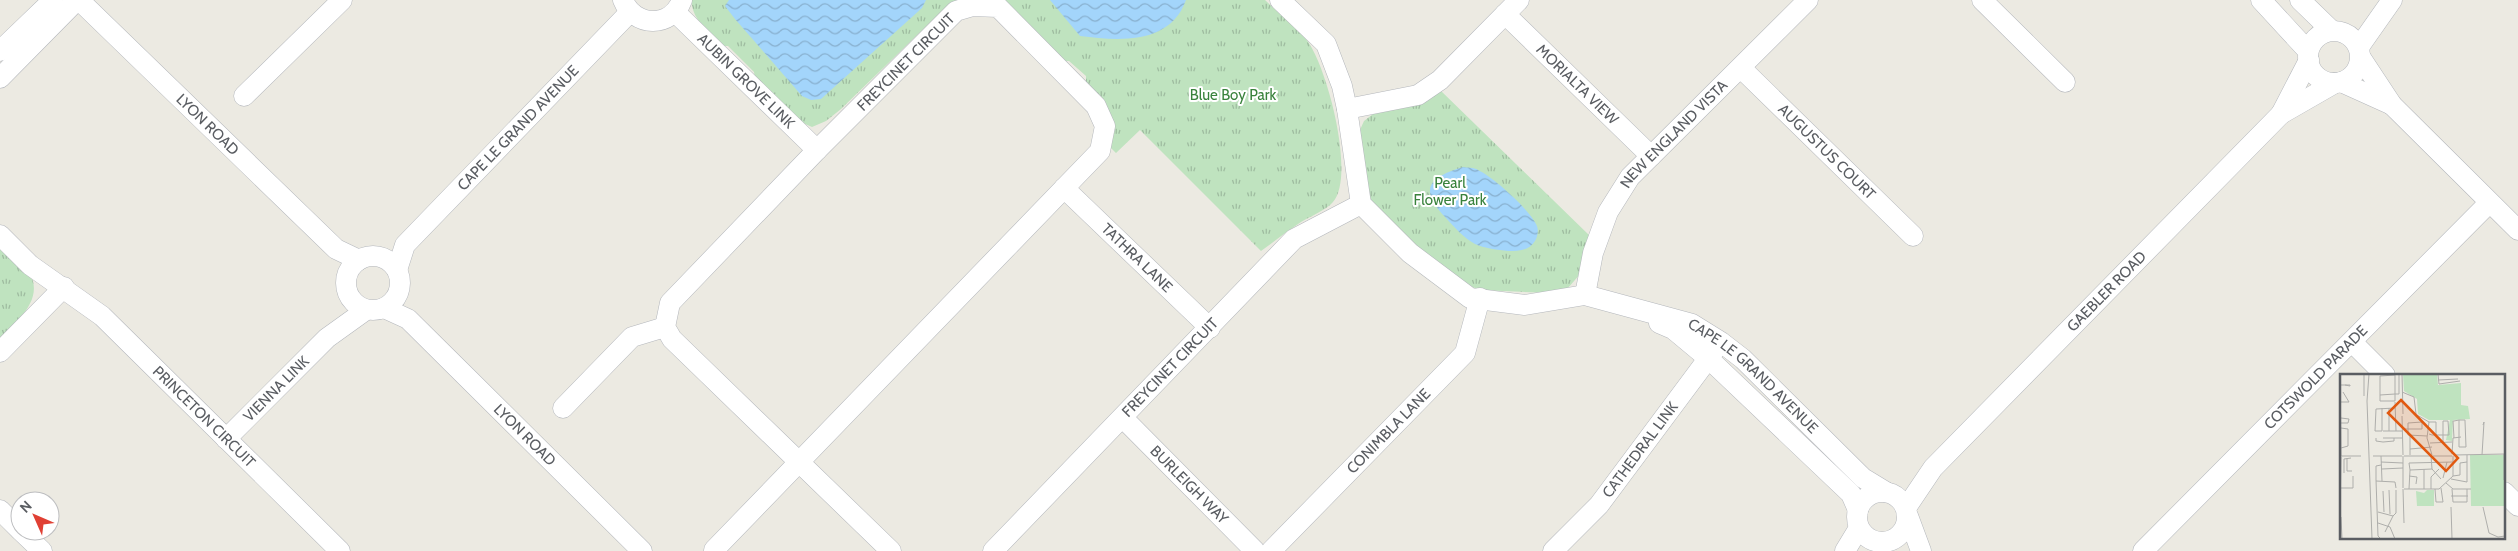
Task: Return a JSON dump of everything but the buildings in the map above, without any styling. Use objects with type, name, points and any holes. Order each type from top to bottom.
[{"type":"street","points":[[0,51],[53,0]]},
{"type":"street","points":[[0,78],[78,0]]},
{"type":"street","name":"LYON ROAD","points":[[78,0],[357,270]]},
{"type":"street","points":[[244,96],[342,0]]},
{"type":"street","points":[[1280,0],[1326,44],[1342,86],[1348,109],[1361,204]]},
{"type":"street","name":"NEW ENGLAND VISTA","points":[[1592,297],[1593,253],[1608,212],[1630,177],[1808,0]]},
{"type":"street","points":[[1982,0],[2065,82]]},
{"type":"street","points":[[2261,0],[2308,56],[2315,76],[2326,82],[2338,83],[2392,105]]},
{"type":"street","points":[[2300,0],[2349,42],[2392,105],[2518,230]]},
{"type":"street","points":[[2349,42],[2391,1]]},
{"type":"street","points":[[627,6],[641,20],[650,22],[668,18],[679,6]]},
{"type":"street","name":"CAPE LE GRAND AVENUE","points":[[357,270],[405,245],[627,6]]},
{"type":"street","name":"AUBIN GROVE LINK","points":[[679,6],[817,150]]},
{"type":"street","name":"FREYCINET CIRCUIT","points":[[666,327],[670,303],[817,150],[956,11],[974,6],[998,7],[1096,106],[1106,126],[1100,151],[801,463],[714,550]]},
{"type":"street","points":[[1348,109],[1418,95],[1440,80],[1512,7]]},
{"type":"street","name":"MORIALTA VIEW","points":[[1512,7],[1650,156]]},
{"type":"street","points":[[2308,56],[2318,36],[2349,42]]},
{"type":"street","points":[[2338,83],[2356,72],[2349,42]]},
{"type":"street","name":"GAEBLER ROAD","points":[[2281,114],[2308,56]]},
{"type":"street","name":"AUGUSTUS COURT","points":[[1741,68],[1913,236]]},
{"type":"street","name":"GAEBLER ROAD","points":[[1869,534],[1862,502],[1869,496],[1898,503],[2281,114],[2338,83]]},
{"type":"street","name":"TATHRA LANE","points":[[1064,188],[1210,328]]},
{"type":"street","name":"COTSWOLD PARADE","points":[[2143,551],[2489,203]]},
{"type":"street","name":"CAPE LE GRAND AVENUE","points":[[1361,204],[1410,253],[1470,298],[1525,305],[1592,297],[1692,324],[1721,342],[1743,360],[1863,478],[1898,503]]},
{"type":"street","name":"FREYCINET CIRCUIT","points":[[993,551],[1294,239],[1361,204]]},
{"type":"street","name":"PRINCETON CIRCUIT","points":[[0,235],[30,265],[64,287],[102,316],[340,551]]},
{"type":"street","name":"CAPE LE GRAND AVENUE","points":[[398,278],[405,245]]},
{"type":"street","points":[[398,278],[397,296],[375,309],[351,300],[357,270],[391,263],[398,278],[408,319]]},
{"type":"street","name":"VIENNA LINK","points":[[327,338],[357,270]]},
{"type":"street","points":[[0,352],[64,287]]},
{"type":"street","name":"CAPE LE GRAND AVENUE","points":[[1592,297],[1673,329],[1709,358],[1851,494],[1869,534]]},
{"type":"street","name":"CONIMBLA LANE","points":[[1270,551],[1466,353],[1480,298]]},
{"type":"street","name":"LYON ROAD","points":[[375,309],[408,319],[642,551]]},
{"type":"street","name":"VIENNA LINK","points":[[226,439],[327,338],[375,309]]},
{"type":"street","points":[[563,408],[632,337],[666,327],[672,339],[891,551]]},
{"type":"street","name":"CATHEDRAL LINK","points":[[1553,551],[1599,505],[1721,342]]},
{"type":"street","points":[[2352,342],[2384,374]]},
{"type":"street","name":"BURLEIGH WAY","points":[[1123,418],[1255,551]]},
{"type":"street","points":[[2506,494],[2518,506]]},
{"type":"street","points":[[1845,551],[1869,534],[1905,530],[1898,503]]},
{"type":"street","points":[[1898,503],[1921,551]]},
{"type":"street","points":[[0,510],[10,520]]},
{"type":"street","points":[[1869,534],[1910,551]]},
{"type":"street","points":[[32,541],[42,551]]},
{"type":"green space","points":[[692,0],[963,0],[949,4],[841,109],[826,121],[812,127],[796,120],[755,79],[754,72],[728,46],[722,46],[707,31],[694,13]]},
{"type":"green space","name":"Blue Boy Park","points":[[997,0],[1265,0],[1306,39],[1314,52],[1330,95],[1340,146],[1341,169],[1339,189],[1333,202],[1296,225],[1261,251],[1140,130],[1116,153],[1110,147],[1086,87],[1086,76],[1069,61],[1060,61]]},
{"type":"green space","name":"Pearl Flower Park","points":[[1439,89],[1590,236],[1581,273],[1568,288],[1550,293],[1480,290],[1455,280],[1377,212],[1370,198],[1359,132],[1364,121],[1373,114]]},
{"type":"green space","points":[[0,245],[25,268],[31,276],[34,285],[33,294],[26,311],[0,338]]},
{"type":"water","points":[[729,0],[926,0],[922,8],[821,99],[811,100],[802,96],[735,19],[725,6]]},
{"type":"water","points":[[1050,0],[1186,0],[1178,15],[1168,25],[1156,32],[1142,37],[1111,39],[1080,36]]},
{"type":"water","points":[[1463,167],[1475,168],[1492,179],[1510,194],[1532,217],[1538,232],[1535,241],[1530,247],[1523,250],[1508,251],[1475,244],[1459,232],[1438,208],[1432,200],[1431,186],[1441,176]]}]
